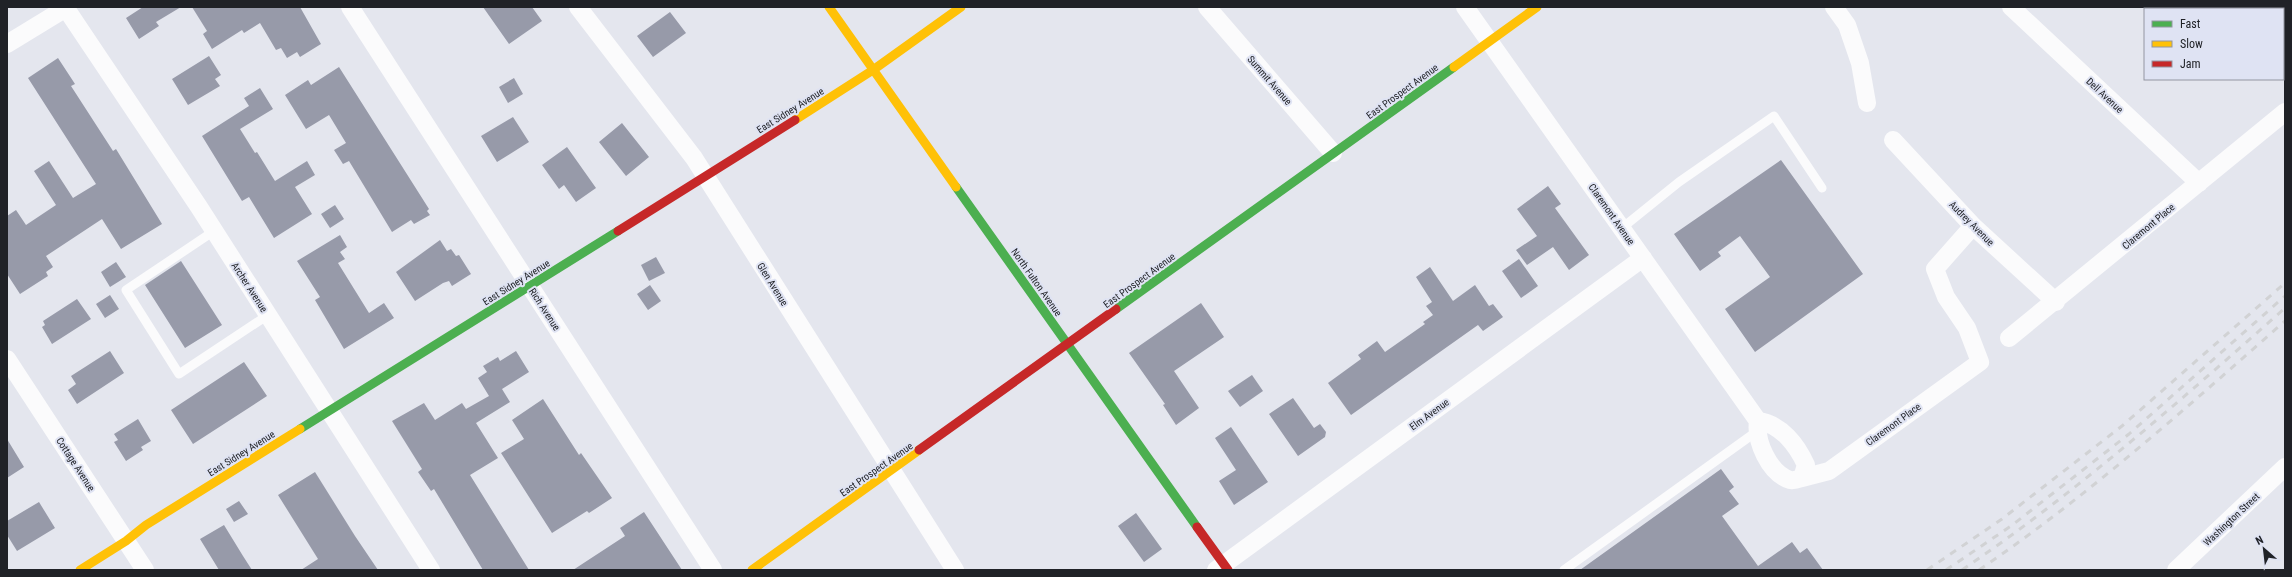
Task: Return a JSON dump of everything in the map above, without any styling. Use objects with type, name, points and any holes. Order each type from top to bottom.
[{"type":"street","name":"Rich Avenue","points":[[350,7],[713,570]]},
{"type":"street","name":"Glen Avenue","points":[[578,7],[694,158],[955,570]]},
{"type":"street","name":"North Fulton Avenue","points":[[829,7],[1068,345],[1222,568]]},
{"type":"street","name":"East Sidney Avenue","points":[[80,570],[126,541],[146,525],[530,287],[873,70],[961,7]]},
{"type":"street","name":"Summit Avenue","points":[[1207,7],[1333,153]]},
{"type":"street","name":"Claremont Avenue","points":[[1465,7],[1643,258],[1757,426],[1772,466],[1779,474],[1791,480],[1802,478]]},
{"type":"street","name":"East Prospect Avenue","points":[[752,570],[892,472],[1537,7]]},
{"type":"street","points":[[1834,7],[1847,25],[1860,63],[1867,103]]},
{"type":"street","name":"Dell Avenue","points":[[2011,7],[2199,183]]},
{"type":"street","points":[[7,44],[66,8]]},
{"type":"street","name":"Archer Avenue","points":[[66,8],[214,231],[431,570]]},
{"type":"street","name":"Claremont Place","points":[[2009,338],[2056,302],[2285,112]]},
{"type":"street","name":"Audrey Avenue","points":[[1893,140],[1973,226],[2056,302]]},
{"type":"street","name":"Claremont Place","points":[[1802,478],[1829,471],[1980,362],[1967,328],[1946,296],[1935,269],[1973,226]]},
{"type":"street","name":"Elm Avenue","points":[[1222,568],[1643,258]]},
{"type":"street","name":"Cottage Avenue","points":[[7,359],[145,570]]},
{"type":"street","points":[[1757,426],[1770,422],[1794,444],[1806,465],[1802,478]]},
{"type":"street","name":"Washington Street","points":[[2176,570],[2285,467]]},
{"type":"lane","points":[[1622,228],[1679,182],[1774,116],[1822,188]]},
{"type":"lane","points":[[214,231],[126,290],[179,374],[268,315]]},
{"type":"lane","points":[[1564,570],[1757,426]]},
{"type":"building","points":[[143,7],[181,7],[156,22],[159,26],[139,39],[126,18]]},
{"type":"building","points":[[192,7],[300,7],[321,44],[300,57],[297,52],[287,58],[281,48],[276,50],[260,23],[244,33],[242,30],[212,49],[203,34],[207,31]]},
{"type":"building","points":[[483,7],[532,7],[542,21],[509,44]]},
{"type":"building","points":[[670,12],[686,33],[653,57],[637,36]]},
{"type":"building","points":[[209,56],[221,75],[215,79],[220,86],[188,105],[172,79]]},
{"type":"building","points":[[58,58],[75,84],[71,86],[113,151],[116,149],[162,224],[121,249],[102,219],[46,256],[53,267],[46,272],[48,276],[20,294],[7,274],[7,216],[16,210],[26,225],[56,205],[34,171],[49,161],[73,198],[96,184],[28,78]]},
{"type":"building","points":[[339,67],[429,209],[427,211],[430,215],[414,224],[411,220],[392,232],[349,161],[343,164],[334,150],[346,143],[329,115],[306,129],[285,95],[308,80],[311,85]]},
{"type":"building","points":[[514,78],[523,94],[508,103],[499,87]]},
{"type":"building","points":[[260,88],[273,109],[240,129],[255,153],[257,152],[275,181],[307,161],[315,175],[295,187],[312,214],[274,238],[249,197],[242,201],[202,136],[249,106],[244,98]]},
{"type":"building","points":[[513,117],[529,142],[497,162],[481,136]]},
{"type":"building","points":[[622,123],[649,157],[626,176],[599,142]]},
{"type":"building","points":[[567,147],[596,188],[576,202],[564,185],[559,189],[542,165]]},
{"type":"building","points":[[1781,160],[1863,274],[1755,352],[1725,309],[1770,277],[1740,236],[1718,252],[1721,256],[1700,271],[1674,234]]},
{"type":"building","points":[[1548,186],[1561,204],[1555,208],[1589,255],[1569,270],[1553,247],[1527,265],[1516,250],[1537,236],[1517,209]]},
{"type":"building","points":[[335,205],[344,219],[330,228],[321,214]]},
{"type":"building","points":[[340,235],[347,247],[340,252],[345,259],[338,263],[369,313],[384,303],[394,318],[344,349],[315,300],[320,297],[297,261]]},
{"type":"building","points":[[440,240],[447,251],[451,249],[456,256],[459,255],[471,274],[452,286],[449,281],[443,283],[415,301],[396,272]]},
{"type":"building","points":[[656,257],[665,273],[649,281],[641,265]]},
{"type":"building","points":[[1519,259],[1538,286],[1521,298],[1502,271]]},
{"type":"building","points":[[181,261],[222,325],[185,348],[145,285]]},
{"type":"building","points":[[116,262],[126,277],[110,287],[101,272]]},
{"type":"building","points":[[1430,267],[1453,301],[1475,285],[1489,306],[1493,304],[1503,317],[1483,331],[1478,325],[1351,415],[1328,383],[1361,359],[1358,355],[1377,341],[1385,352],[1425,324],[1423,322],[1433,315],[1426,306],[1432,302],[1416,277]]},
{"type":"building","points":[[650,285],[661,301],[648,310],[637,294]]},
{"type":"building","points":[[110,295],[119,309],[105,318],[96,304]]},
{"type":"building","points":[[77,299],[91,319],[52,344],[42,327],[45,325],[43,321]]},
{"type":"building","points":[[1201,303],[1224,337],[1174,371],[1199,408],[1176,425],[1163,405],[1165,404],[1129,353]]},
{"type":"building","points":[[110,351],[124,373],[77,404],[68,390],[76,384],[71,376]]},
{"type":"building","points":[[516,351],[529,372],[502,389],[510,402],[476,423],[498,458],[470,475],[529,570],[483,570],[434,489],[431,491],[418,472],[422,469],[392,421],[424,403],[435,420],[462,403],[466,409],[489,396],[478,378],[487,372],[483,366],[498,357],[500,361]]},
{"type":"building","points":[[244,362],[267,396],[193,444],[171,410]]},
{"type":"building","points":[[1252,375],[1263,391],[1240,407],[1228,391]]},
{"type":"building","points":[[1293,398],[1314,428],[1320,424],[1326,432],[1325,437],[1298,456],[1269,414]]},
{"type":"building","points":[[543,399],[579,455],[581,453],[612,498],[589,513],[587,511],[552,533],[501,453],[524,439],[512,420]]},
{"type":"building","points":[[138,419],[151,441],[141,447],[143,450],[126,461],[114,442],[118,440],[114,434]]},
{"type":"building","points":[[1231,427],[1268,482],[1234,505],[1219,481],[1236,470],[1215,438]]},
{"type":"building","points":[[7,439],[24,467],[7,478]]},
{"type":"building","points":[[1721,469],[1734,487],[1729,491],[1739,504],[1722,516],[1758,566],[1792,542],[1800,553],[1807,548],[1823,570],[1580,570]]},
{"type":"building","points":[[315,472],[378,570],[301,570],[318,559],[278,495]]},
{"type":"building","points":[[239,501],[248,514],[234,522],[226,509]]},
{"type":"building","points":[[39,502],[55,528],[17,551],[7,535],[7,521]]},
{"type":"building","points":[[644,512],[682,570],[573,570],[625,536],[620,528]]},
{"type":"building","points":[[1136,513],[1162,549],[1144,562],[1118,526]]},
{"type":"building","points":[[224,525],[252,570],[219,570],[200,539]]},
{"type":"railway","points":[[1927,570],[2002,519],[2122,426],[2285,283]]},
{"type":"railway","points":[[1946,570],[2011,526],[2129,434],[2285,296]]},
{"type":"railway","points":[[1962,570],[2046,509],[2128,444],[2285,308]]},
{"type":"railway","points":[[1979,570],[2019,542],[2098,482],[2285,321]]},
{"type":"traffic: fast","points":[[1116,309],[1454,67]]},
{"type":"traffic: fast","points":[[956,187],[1197,527]]},
{"type":"traffic: fast","points":[[300,429],[618,231]]},
{"type":"traffic: slow","points":[[829,7],[956,187]]},
{"type":"traffic: slow","points":[[795,120],[873,70],[961,7]]},
{"type":"traffic: slow","points":[[1454,67],[1537,7]]},
{"type":"traffic: slow","points":[[80,570],[126,541],[146,525],[300,429]]},
{"type":"traffic: slow","points":[[752,570],[919,450]]},
{"type":"traffic: jam","points":[[618,231],[795,120]]},
{"type":"traffic: jam","points":[[919,450],[1116,309]]},
{"type":"traffic: jam","points":[[1197,527],[1228,570]]}]
